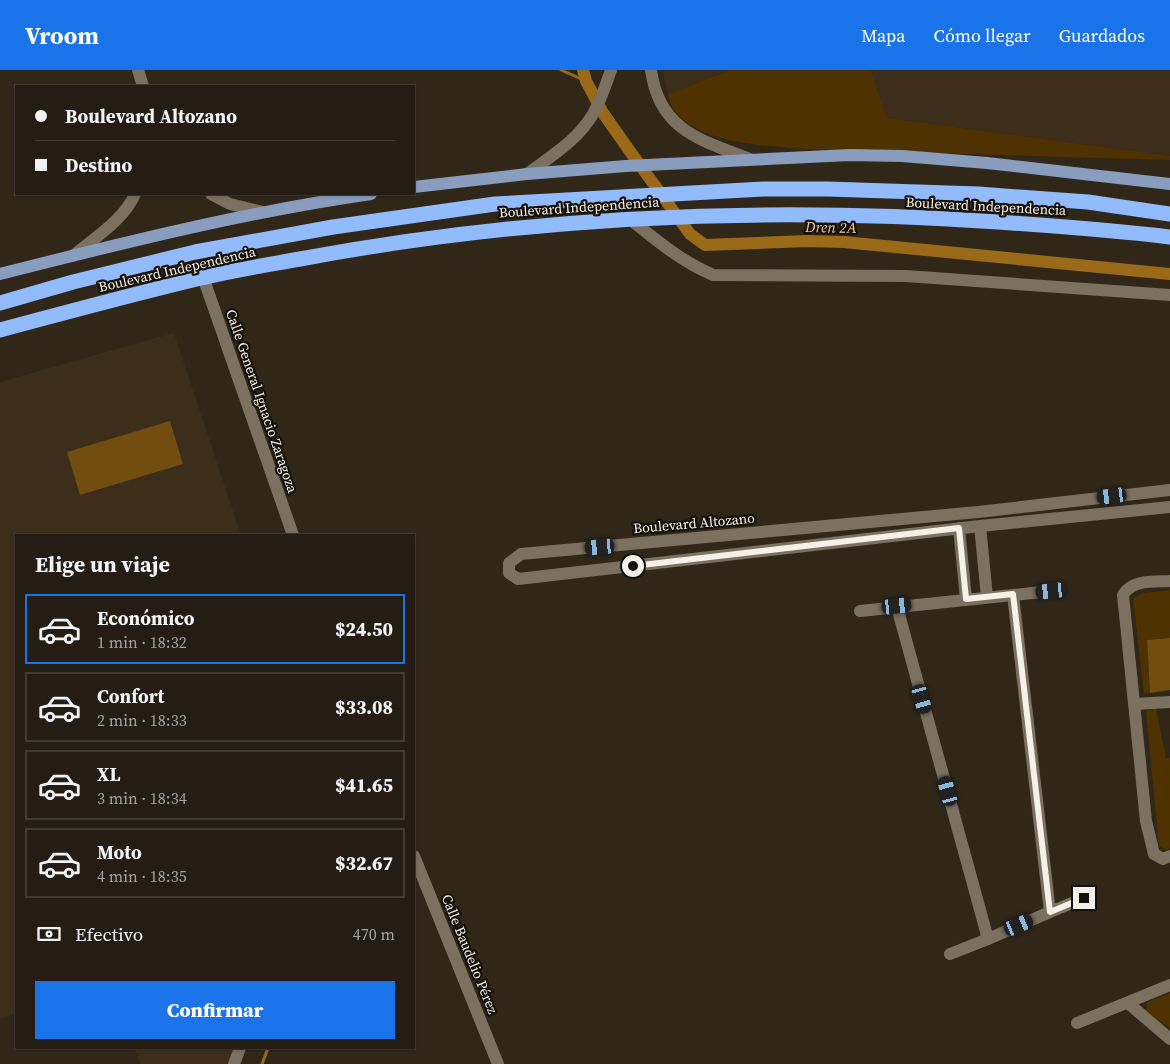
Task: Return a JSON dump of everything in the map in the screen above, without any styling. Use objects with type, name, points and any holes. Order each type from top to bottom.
[{"type":"highway","name":"Boulevard Independencia","points":[[0,303],[73,282],[195,252],[316,230],[496,204],[763,188],[978,194],[1088,202],[1170,214]]},
{"type":"highway","name":"Boulevard Independencia","points":[[0,330],[203,277],[348,250],[438,236],[564,223],[694,215],[836,215],[935,218],[1100,229],[1170,238]]},
{"type":"main road","points":[[415,187],[527,174],[626,166],[850,155],[902,156],[987,163],[1170,184]]},
{"type":"main road","points":[[0,274],[131,241],[334,199],[364,195]]},
{"type":"street","points":[[138,70],[143,85]]},
{"type":"street","points":[[527,174],[565,146],[584,127],[594,112],[611,70]]},
{"type":"street","points":[[651,70],[659,102],[678,127],[699,139],[750,159]]},
{"type":"street","points":[[73,256],[117,219],[134,195]]},
{"type":"street","points":[[213,195],[230,204],[265,213]]},
{"type":"street","points":[[630,219],[670,252],[713,275],[906,276],[1170,295]]},
{"type":"street","name":"Calle General Ignacio Zaragoza","points":[[203,277],[293,534]]},
{"type":"street","name":"Boulevard Altozano","points":[[1170,490],[978,512],[521,554],[509,562],[509,573],[518,579],[959,528],[1170,508]]},
{"type":"street","points":[[980,526],[988,597]]},
{"type":"street","points":[[959,528],[966,599]]},
{"type":"street","points":[[1170,580],[1135,584],[1126,589],[1123,595],[1146,821],[1154,854],[1163,859],[1170,856]]},
{"type":"street","points":[[860,611],[1051,591]]},
{"type":"street","points":[[1013,594],[1050,912]]},
{"type":"street","points":[[897,606],[988,939]]},
{"type":"street","points":[[1135,704],[1170,702]]},
{"type":"street","name":"Calle Baudelio Pérez","points":[[415,858],[498,1064]]},
{"type":"street","points":[[950,954],[1084,898]]},
{"type":"street","points":[[1078,1023],[1170,985]]},
{"type":"street","points":[[1128,1003],[1170,1039]]},
{"type":"street","points":[[234,1064],[240,1049]]},
{"type":"shaded area","points":[[662,70],[730,70],[668,94]]},
{"type":"shaded area","points":[[730,70],[871,70],[887,118],[1170,156],[1170,160],[802,149],[732,141],[698,129],[684,121],[673,109],[668,94]]},
{"type":"shaded area","points":[[871,70],[1170,70],[1170,156],[887,118]]},
{"type":"shaded area","points":[[174,333],[241,534],[15,534],[15,1014],[0,1019],[0,382]]},
{"type":"shaded area","points":[[1170,590],[1170,638],[1147,640],[1150,693],[1144,693],[1133,598],[1144,593]]},
{"type":"shaded area","points":[[1156,709],[1166,758],[1170,758],[1170,848],[1167,850],[1159,846],[1146,711]]},
{"type":"shaded area","points":[[1170,993],[1170,1028],[1146,1011],[1147,1002]]},
{"type":"shaded area","points":[[134,1049],[234,1049],[228,1064],[141,1064]]},
{"type":"building","points":[[170,421],[183,464],[80,495],[67,452]]},
{"type":"building","points":[[1170,638],[1170,690],[1150,693],[1147,640]]},
{"type":"waterway","points":[[561,70],[586,81]]},
{"type":"waterway","name":"Dren 2A","points":[[583,70],[586,81],[603,113],[690,234],[705,245],[807,241],[844,242],[1170,274]]},
{"type":"waterway","points":[[262,1064],[268,1049]]},
{"type":"route","points":[[633,566],[959,528],[966,599],[1013,594],[1050,912],[1084,898]]}]
